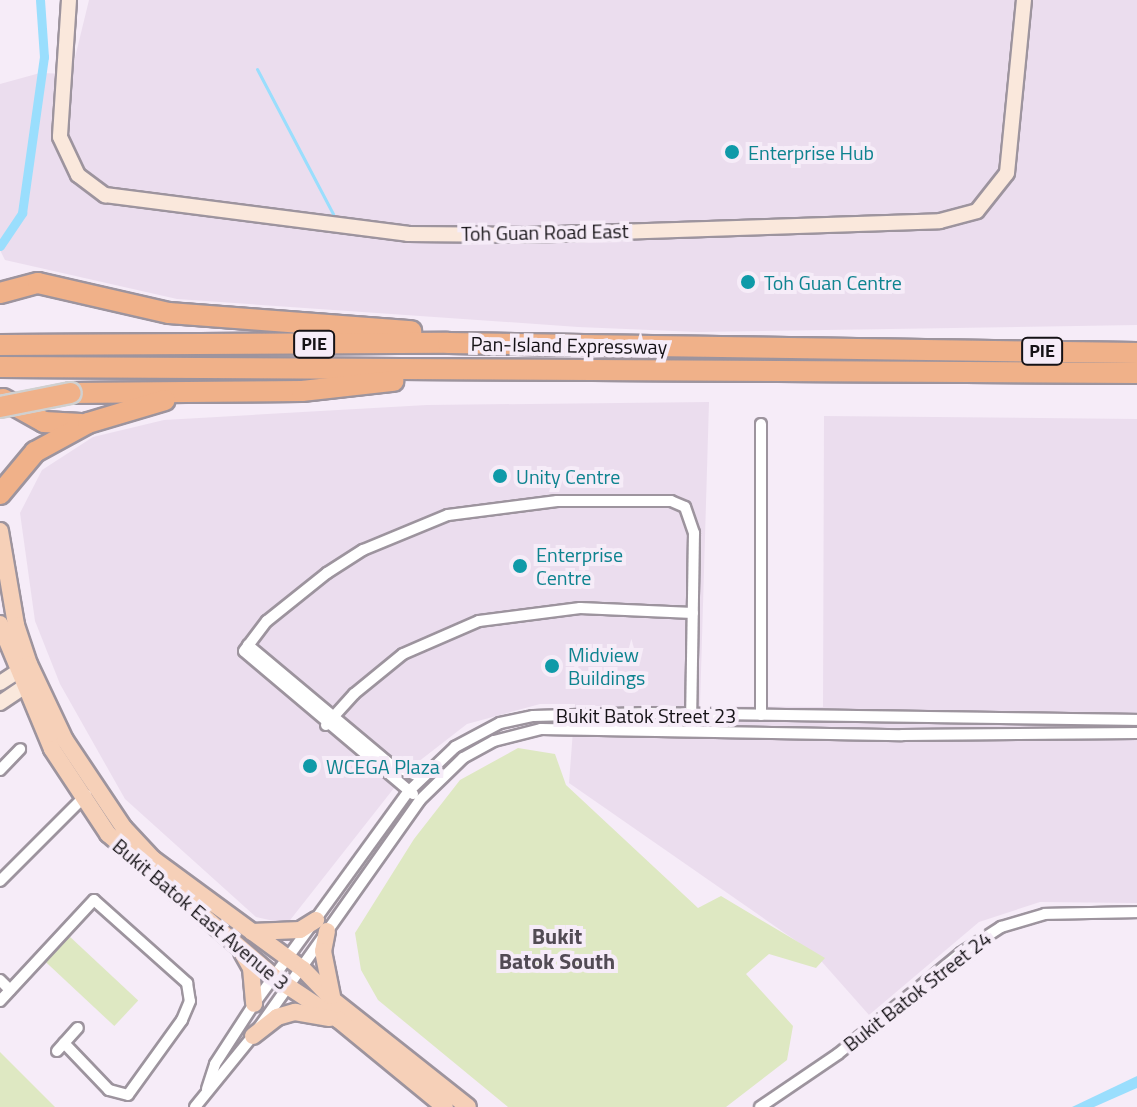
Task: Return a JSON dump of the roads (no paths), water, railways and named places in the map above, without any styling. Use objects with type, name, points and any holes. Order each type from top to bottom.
[{"type":"highway","points":[[0,270],[21,285]]},
{"type":"highway","points":[[0,293],[21,285],[53,285],[147,309],[223,320],[562,344]]},
{"type":"highway","name":"Pan-Island Expressway","points":[[0,345],[562,344],[1137,353]]},
{"type":"highway","name":"Pan-Island Expressway","points":[[0,367],[453,372],[1137,373]]},
{"type":"highway","points":[[0,407],[71,393],[302,391],[453,372]]},
{"type":"highway","points":[[0,494],[35,452],[88,423],[194,393]]},
{"type":"highway","points":[[0,398],[44,422],[88,423]]},
{"type":"main road","name":"Bukit Batok East Avenue 3","points":[[0,531],[26,675],[91,781],[145,852],[303,969],[333,1000],[468,1107]]},
{"type":"main road","name":"Bukit Batok East Avenue 3","points":[[0,624],[83,800],[133,859],[280,982],[339,1020],[445,1107]]},
{"type":"main road","points":[[250,932],[292,932],[321,926],[333,1000]]},
{"type":"main road","points":[[239,946],[251,968],[254,1004]]},
{"type":"main road","points":[[253,1036],[277,1017],[298,1012],[339,1020]]},
{"type":"street","name":"Toh Guan Road East","points":[[69,0],[60,137],[78,175],[105,195],[408,234],[527,235],[940,221],[977,211],[1007,173],[1024,0]]},
{"type":"street","points":[[761,424],[761,715]]},
{"type":"street","points":[[420,800],[329,722],[248,645],[302,591],[363,550],[448,515],[521,503],[683,505],[694,528],[691,731]]},
{"type":"street","points":[[329,722],[403,654],[488,618],[580,608],[693,613]]},
{"type":"street","points":[[0,683],[26,675]]},
{"type":"street","points":[[0,703],[26,675]]},
{"type":"street","name":"Bukit Batok Street 23","points":[[280,982],[303,969],[321,926],[421,777],[474,734],[512,720],[692,714],[1137,720]]},
{"type":"street","points":[[329,722],[391,765],[421,777]]},
{"type":"street","name":"Bukit Batok Street 23","points":[[280,982],[289,958],[321,926],[420,800],[463,758],[522,732],[1137,733]]},
{"type":"street","points":[[0,770],[20,749]]},
{"type":"street","points":[[0,881],[83,800],[91,781]]},
{"type":"street","points":[[0,1001],[94,900],[187,983],[190,1001],[182,1020],[128,1095],[109,1090],[61,1047],[78,1028]]},
{"type":"street","name":"Bukit Batok Street 24","points":[[760,1107],[838,1054],[961,953],[1001,927],[1045,914],[1137,912]]},
{"type":"street","points":[[0,980],[10,990]]},
{"type":"street","points":[[206,1091],[215,1064],[254,1004],[280,982]]},
{"type":"street","points":[[195,1107],[253,1036],[280,982]]},
{"type":"water","points":[[1137,1076],[1137,1088],[1094,1107],[1072,1107]]},
{"type":"waterway","points":[[0,246],[22,213],[44,57],[40,0]]},
{"type":"waterway","points":[[257,69],[333,214]]},
{"type":"place","name":"Enterprise Hub","points":[[732,152]]},
{"type":"place","name":"Toh Guan Centre","points":[[748,282]]},
{"type":"place","name":"Unity Centre","points":[[500,476]]},
{"type":"place","name":"Enterprise Centre","points":[[520,566]]},
{"type":"place","name":"Midview Buildings","points":[[552,666]]},
{"type":"place","name":"WCEGA Plaza","points":[[310,766]]},
{"type":"district","name":"Bukit Batok South","points":[[557,948]]}]
